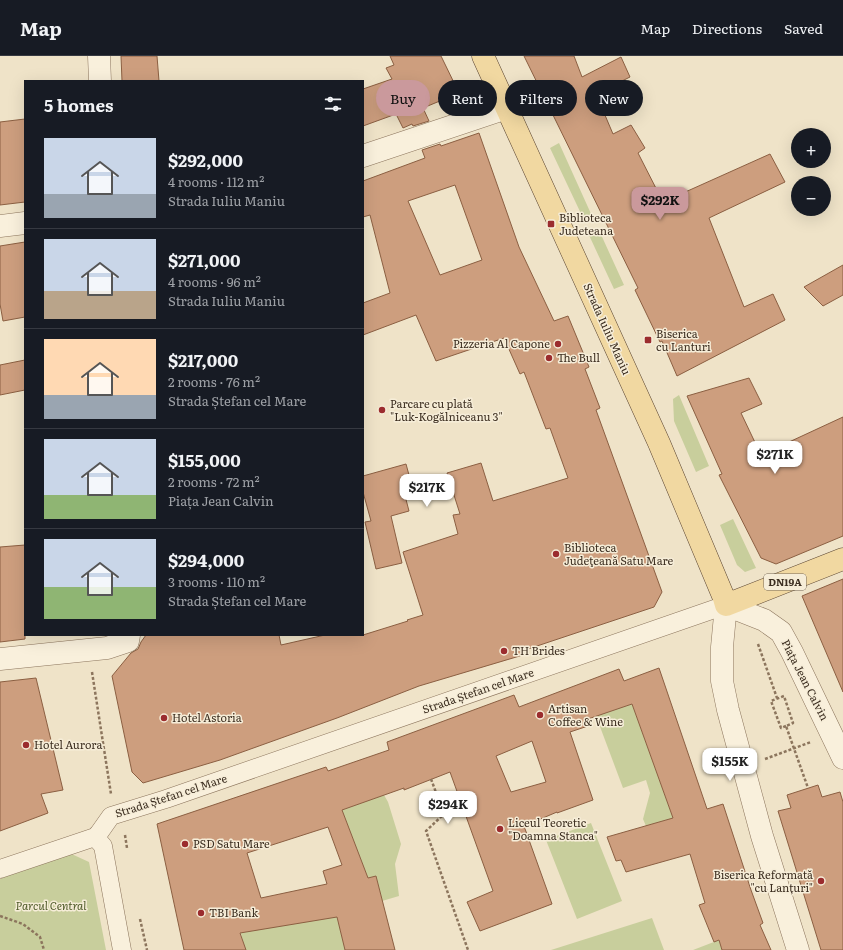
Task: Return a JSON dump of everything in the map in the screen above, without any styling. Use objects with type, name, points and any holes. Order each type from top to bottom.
[{"type":"main road","name":"Strada Iuliu Maniu","points":[[483,56],[505,104]]},
{"type":"main road","name":"Strada Iuliu Maniu","points":[[511,116],[659,443],[726,605]]},
{"type":"main road","name":"Strada Ștefan cel Mare","points":[[726,605],[843,559]]},
{"type":"street","points":[[99,56],[100,80]]},
{"type":"street","points":[[364,156],[505,109]]},
{"type":"street","points":[[0,226],[24,222]]},
{"type":"street","points":[[726,605],[722,647],[722,681],[726,703],[762,836],[798,950]]},
{"type":"street","name":"Piața Jean Calvin","points":[[726,605],[764,620],[780,632],[792,652],[843,758]]},
{"type":"street","name":"Strada Ștefan cel Mare","points":[[95,837],[111,816],[166,799],[726,605]]},
{"type":"street","points":[[0,659],[107,648],[128,638]]},
{"type":"street","points":[[0,869],[95,837],[103,846],[122,950]]},
{"type":"path","points":[[757,641],[777,698]]},
{"type":"path","points":[[91,668],[112,798]]},
{"type":"path","points":[[784,696],[793,723],[786,726],[781,728],[771,701],[784,696]]},
{"type":"path","points":[[786,726],[808,788]]},
{"type":"path","points":[[764,759],[813,741]]},
{"type":"path","points":[[431,779],[444,814],[426,831],[468,950]]},
{"type":"path","points":[[139,915],[147,950]]},
{"type":"path","points":[[0,916],[23,924],[40,937],[44,950]]},
{"type":"green space","points":[[559,143],[592,216],[584,220],[550,148]]},
{"type":"green space","points":[[598,228],[624,285],[614,289],[588,233]]},
{"type":"green space","points":[[679,395],[709,466],[696,472],[674,421],[673,399]]},
{"type":"green space","points":[[733,519],[756,568],[745,572],[737,565],[720,525]]},
{"type":"green space","points":[[632,704],[673,818],[646,826],[643,819],[650,793],[646,780],[623,788],[596,716]]},
{"type":"green space","points":[[384,795],[388,802],[401,844],[395,864],[399,896],[382,901],[376,876],[368,878],[342,810]]},
{"type":"green space","points":[[591,823],[622,901],[577,919],[546,840]]},
{"type":"green space","name":"Parcul Central","points":[[65,851],[89,862],[106,950],[0,950],[0,879]]},
{"type":"green space","points":[[335,889],[345,950],[244,950],[240,930]]},
{"type":"green space","points":[[652,918],[664,950],[551,950]]},
{"type":"green space","points":[[719,940],[722,950],[693,950]]},
{"type":"building","points":[[121,56],[157,56],[159,80],[122,80]]},
{"type":"building","points":[[390,56],[441,56],[453,80],[438,80],[438,102],[430,105],[430,80],[389,80],[392,79],[386,68],[394,65]]},
{"type":"building","points":[[524,56],[574,56],[582,77],[621,57],[630,77],[624,80],[585,80],[585,116],[605,116],[613,134],[631,125],[645,148],[638,153],[663,202],[770,154],[785,182],[709,218],[744,307],[773,294],[785,320],[677,376],[662,341],[660,342],[635,290],[638,288],[553,116],[577,116],[577,80],[536,80]]},
{"type":"building","points":[[376,85],[376,116],[390,116],[364,126],[364,89]]},
{"type":"building","points":[[397,116],[427,116],[429,121],[413,126],[412,124],[403,128]]},
{"type":"building","points":[[24,119],[24,202],[0,205],[0,122]]},
{"type":"building","points":[[479,133],[519,247],[554,321],[568,316],[589,367],[585,369],[600,408],[596,410],[662,592],[654,607],[522,651],[523,655],[419,686],[337,718],[220,760],[143,783],[132,772],[112,676],[131,653],[138,649],[145,636],[279,636],[281,645],[321,636],[364,636],[364,635],[408,621],[407,620],[423,615],[403,552],[458,534],[453,515],[460,514],[447,473],[481,463],[493,501],[568,478],[550,428],[546,429],[524,372],[520,374],[504,338],[436,361],[416,315],[364,335],[364,303],[390,293],[370,215],[364,217],[364,181],[425,158],[422,150],[440,144],[441,146]],"holes":[[[455,185],[482,260],[440,275],[408,201]]]},
{"type":"building","points":[[24,242],[24,317],[3,321],[0,304],[0,246]]},
{"type":"building","points":[[843,265],[843,295],[823,306],[804,287]]},
{"type":"building","points":[[24,360],[24,390],[0,395],[0,365]]},
{"type":"building","points":[[749,378],[762,404],[741,413],[761,455],[843,417],[843,536],[776,564],[761,558],[719,475],[722,474],[687,396]]},
{"type":"building","points":[[406,464],[412,486],[403,488],[409,511],[391,516],[402,563],[376,569],[365,522],[371,521],[364,496],[364,476]]},
{"type":"building","points":[[24,545],[25,639],[0,642],[0,547]]},
{"type":"building","points":[[843,579],[843,692],[802,596]]},
{"type":"building","points":[[659,668],[707,809],[723,804],[763,923],[760,925],[771,950],[722,950],[719,940],[714,942],[699,905],[705,903],[690,854],[626,872],[621,860],[616,861],[607,837],[673,818],[632,704],[588,719],[591,725],[570,732],[593,800],[557,812],[524,826],[552,904],[480,931],[467,902],[493,891],[450,772],[404,790],[404,788],[342,810],[368,878],[376,876],[395,950],[345,950],[337,917],[240,933],[246,950],[184,950],[157,824],[326,767],[328,771],[389,750],[387,742],[514,695],[519,707],[619,669],[624,681]],"holes":[[[532,741],[546,782],[511,792],[496,756]],[[328,827],[342,865],[323,871],[327,884],[261,898],[247,853]]]},
{"type":"building","name":"Hotel Aurora","points":[[36,678],[63,790],[41,794],[48,813],[0,831],[0,682]]},
{"type":"building","name":"Biserica Reformată \"cu Lanțuri\"","points":[[818,785],[822,797],[840,792],[843,802],[843,950],[821,950],[778,811],[791,808],[787,795]]},
{"type":"place","name":"Biblioteca Judeteana","points":[[551,224]]},
{"type":"place","name":"Biserica cu Lanturi","points":[[648,340]]},
{"type":"place","name":"Pizzeria Al Capone","points":[[558,344]]},
{"type":"place","name":"The Bull","points":[[549,358]]},
{"type":"place","name":"Parcare cu plată \"Luk-Kogălniceanu 3\"","points":[[382,410]]},
{"type":"place","name":"Biblioteca Judeţeană Satu Mare","points":[[556,554]]},
{"type":"place","name":"TH Brides","points":[[504,651]]},
{"type":"place","name":"Artisan Coffee & Wine","points":[[540,715]]},
{"type":"place","name":"Hotel Astoria","points":[[164,718]]},
{"type":"place","name":"Hotel Aurora","points":[[26,745]]},
{"type":"place","name":"Liceul Teoretic \"Doamna Stanca\"","points":[[500,829]]},
{"type":"place","name":"PSD Satu Mare","points":[[185,844]]},
{"type":"place","name":"Biserica Reformată \"cu Lanțuri\"","points":[[821,881]]},
{"type":"place","name":"TBI Bank","points":[[201,913]]}]
